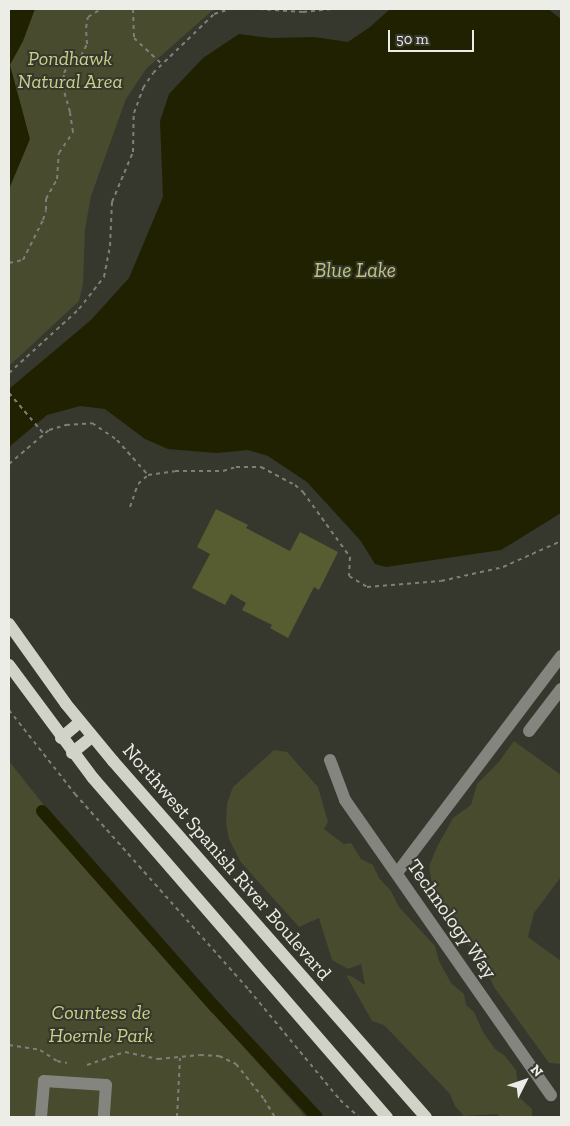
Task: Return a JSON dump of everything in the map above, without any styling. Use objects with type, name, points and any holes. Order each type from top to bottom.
[{"type":"main road","name":"Northwest Spanish River Boulevard","points":[[9,624],[92,737],[426,1117]]},
{"type":"main road","points":[[9,664],[72,753],[196,900],[387,1117]]},
{"type":"main road","points":[[61,738],[80,722]]},
{"type":"main road","points":[[72,753],[92,737]]},
{"type":"street","points":[[397,873],[561,656]]},
{"type":"street","points":[[529,731],[561,689]]},
{"type":"street","name":"Technology Way","points":[[330,760],[345,800],[551,1096]]},
{"type":"street","points":[[41,1117],[44,1081],[106,1086],[104,1117]]},
{"type":"path","points":[[9,263],[23,260],[43,220],[46,210],[46,199],[57,179],[59,153],[73,132],[63,87],[64,73],[70,62],[81,56],[87,44],[86,28],[88,17],[100,9]]},
{"type":"path","points":[[133,9],[134,38],[162,64]]},
{"type":"path","points":[[9,373],[79,309],[104,277],[110,246],[112,202],[133,152],[134,113],[138,100],[153,73],[214,14],[230,9]]},
{"type":"path","points":[[259,9],[303,12],[332,9]]},
{"type":"path","points":[[9,393],[44,434]]},
{"type":"path","points":[[9,464],[44,434],[66,425],[95,424],[117,440],[148,475]]},
{"type":"path","points":[[130,507],[138,484],[148,475],[175,471],[223,471],[252,466],[269,470],[303,492],[350,557],[350,576],[366,587],[441,580],[503,567],[561,541]]},
{"type":"path","points":[[9,710],[65,783],[249,990],[340,1100],[359,1117]]},
{"type":"path","points":[[9,1045],[27,1046],[40,1050],[57,1061],[66,1063]]},
{"type":"path","points":[[87,1064],[125,1052],[158,1059],[206,1055],[228,1059],[249,1079],[275,1117]]},
{"type":"path","points":[[177,1117],[180,1058]]},
{"type":"green space","name":"Pondhawk Natural Area","points":[[9,9],[214,9],[146,69],[126,99],[91,196],[85,229],[83,284],[79,301],[9,366]]},
{"type":"green space","points":[[514,741],[561,775],[561,877],[534,913],[528,937],[561,961],[561,1064],[549,1063],[494,987],[479,953],[457,937],[440,912],[429,866],[453,818],[471,805],[477,784],[498,763]]},
{"type":"green space","points":[[274,750],[287,752],[318,787],[328,822],[324,829],[344,844],[351,843],[361,859],[373,865],[379,878],[391,891],[399,907],[435,946],[439,961],[451,983],[464,994],[466,1005],[474,1012],[483,1032],[495,1049],[505,1056],[516,1070],[520,1098],[532,1109],[532,1117],[500,1117],[497,1114],[464,1116],[455,1106],[450,1094],[384,1025],[372,1021],[346,975],[365,985],[361,964],[348,969],[332,960],[319,918],[299,927],[240,861],[229,839],[226,823],[227,803],[233,787]]},
{"type":"green space","name":"Countess de Hoernle Park","points":[[9,761],[172,967],[302,1112],[304,1117],[9,1117]]},
{"type":"water","points":[[9,9],[35,9],[23,41],[10,65],[30,139],[9,189]]},
{"type":"water","name":"Blue Lake","points":[[390,9],[548,9],[561,19],[561,513],[501,550],[386,567],[375,564],[360,540],[307,482],[268,456],[248,450],[216,453],[168,449],[145,439],[105,409],[80,406],[47,415],[9,447],[9,389],[91,320],[129,278],[163,197],[160,121],[169,94],[203,58],[239,34],[271,38],[314,37],[348,42],[370,27]]},
{"type":"building","points":[[216,509],[248,525],[246,528],[290,551],[300,532],[338,552],[319,590],[314,587],[288,638],[270,628],[272,625],[242,610],[246,603],[231,594],[225,605],[192,588],[210,554],[197,547]]},
{"type":"waterway","points":[[42,811],[215,1007],[317,1117]]}]
